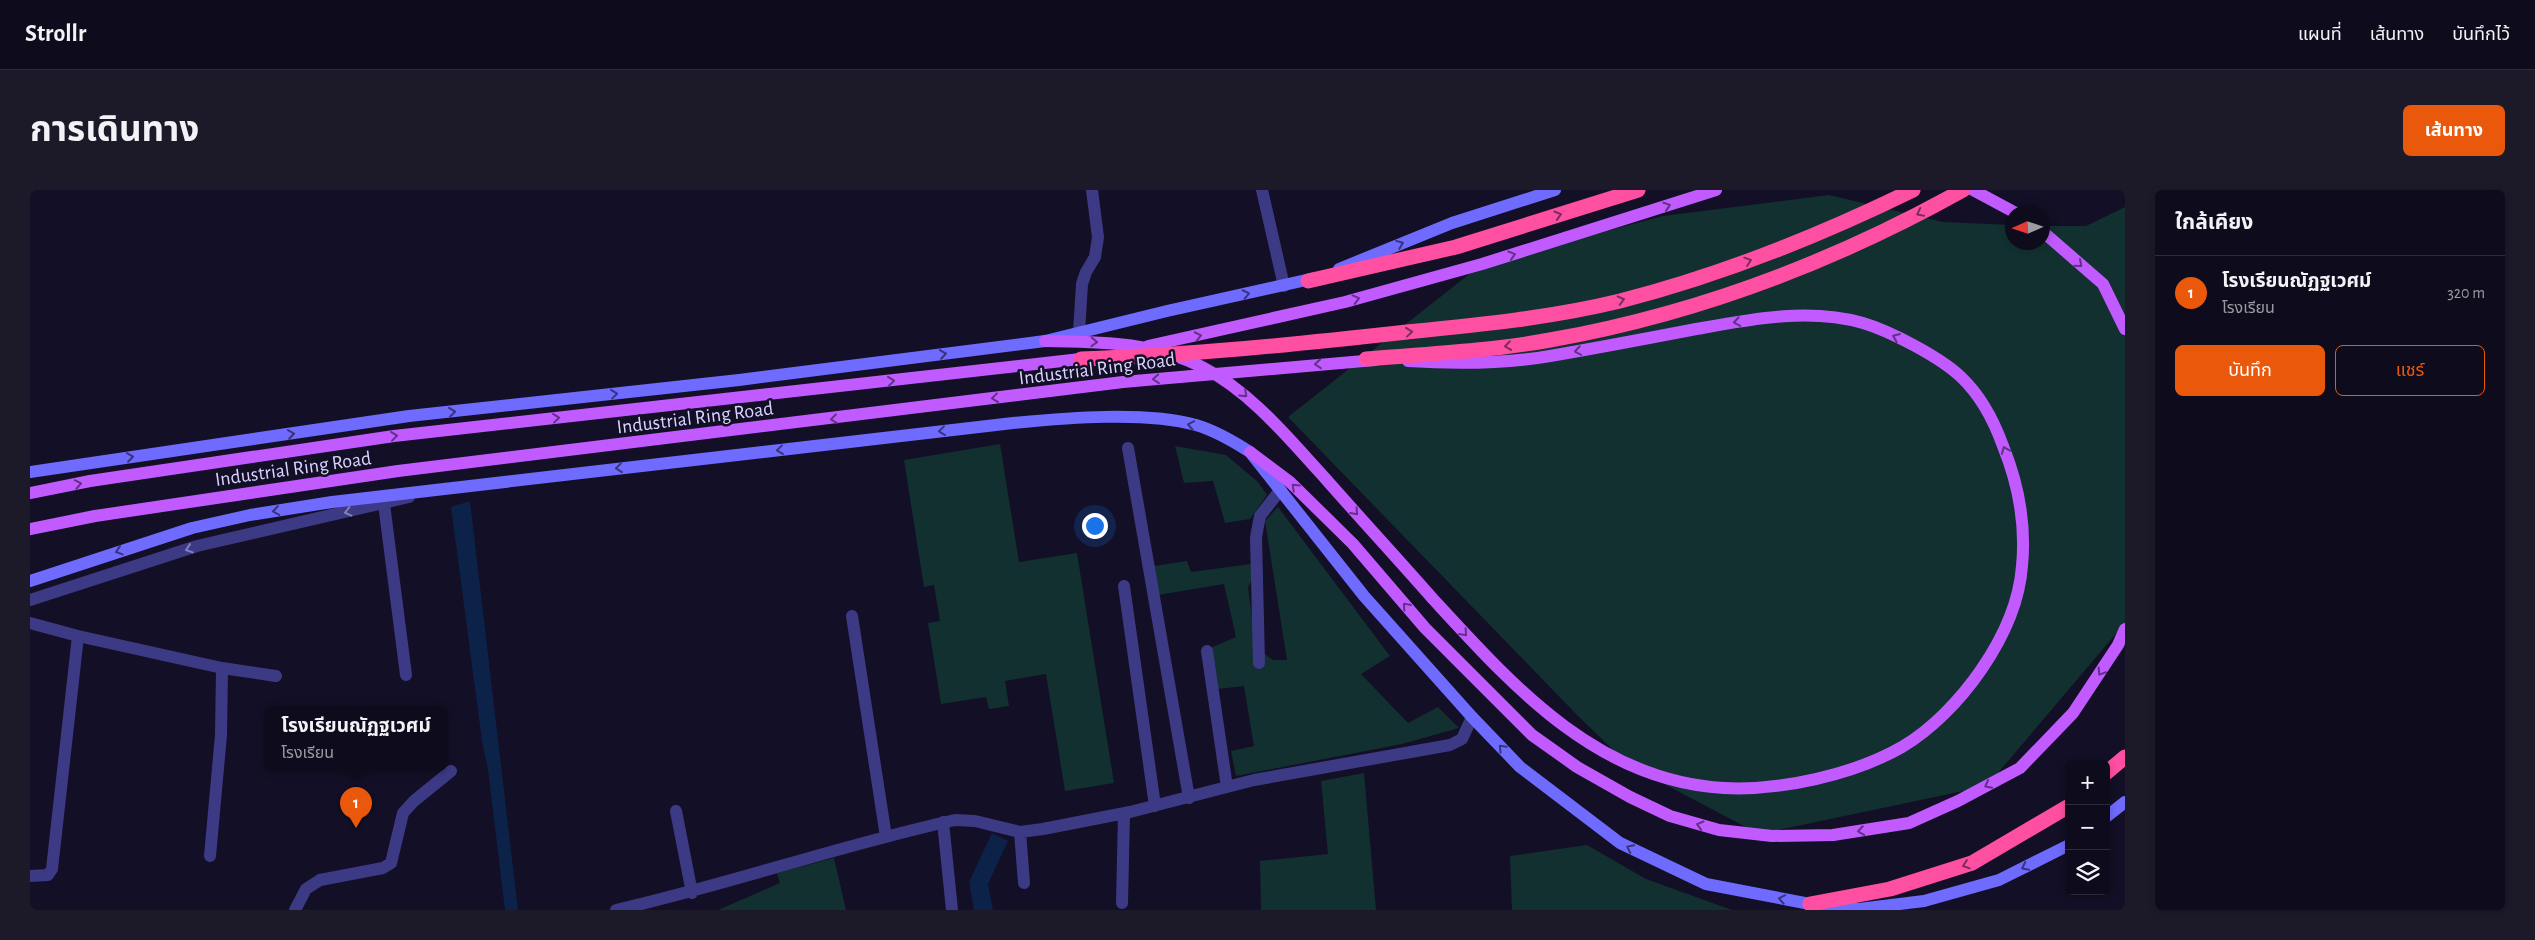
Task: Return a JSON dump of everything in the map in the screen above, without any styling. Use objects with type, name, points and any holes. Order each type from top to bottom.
[{"type":"highway","points":[[1308,281],[1456,247],[1638,190]]},
{"type":"highway","points":[[1082,359],[1163,356],[1306,344],[1542,316],[1618,301],[1685,283],[1765,256],[1913,190]]},
{"type":"highway","points":[[1366,360],[1483,349],[1549,340],[1618,327],[1693,308],[1774,280],[1833,255],[1963,190]]},
{"type":"highway","points":[[2110,770],[2125,757]]},
{"type":"highway","points":[[1810,904],[1890,889],[1972,863],[2065,808]]},
{"type":"main road","name":"Industrial Ring Road","points":[[30,493],[90,481],[394,436],[1082,359],[1346,302],[1473,267],[1716,190]]},
{"type":"main road","points":[[1973,190],[2005,207]]},
{"type":"main road","points":[[2050,238],[2103,284],[2125,329]]},
{"type":"main road","name":"Industrial Ring Road","points":[[30,529],[95,516],[398,471],[719,434],[1123,382],[1366,360],[1450,363],[1501,362],[1543,357],[1752,320],[1825,315],[1864,324],[1903,339],[1960,375],[1981,401],[1998,432],[2011,464],[2023,532],[2022,570],[2009,617],[1983,670],[1944,716],[1901,747],[1844,771],[1782,785],[1724,788],[1676,780],[1630,766],[1593,746],[1551,717],[1490,661],[1298,449],[1237,388],[1207,369],[1154,348],[1125,343],[1045,341]]},
{"type":"main road","points":[[1250,452],[1290,482],[1353,544],[1425,628],[1532,735],[1584,772],[1670,816],[1719,830],[1772,836],[1833,835],[1909,823],[1958,801],[2020,768],[2074,713],[2118,645],[2125,629]]},
{"type":"street","points":[[1079,332],[1082,284],[1095,257],[1098,237],[1092,190]]},
{"type":"street","points":[[1262,190],[1284,286]]},
{"type":"street","points":[[30,472],[409,416],[739,380],[1045,341],[1167,310],[1308,281],[1452,223],[1555,190]]},
{"type":"street","points":[[30,600],[197,546],[445,489],[1062,419],[1157,419],[1195,425],[1226,436],[1250,452],[1364,596],[1472,717],[1520,767],[1620,843],[1706,884],[1810,904],[1859,909],[1924,901],[1999,880],[2065,847]]},
{"type":"street","points":[[1128,448],[1189,798]]},
{"type":"street","points":[[1259,663],[1256,537],[1260,516],[1280,489]]},
{"type":"street","points":[[30,581],[192,528],[250,515],[332,502],[429,492]]},
{"type":"street","points":[[384,504],[406,676]]},
{"type":"street","points":[[1124,586],[1155,806]]},
{"type":"street","points":[[852,616],[886,837]]},
{"type":"street","points":[[30,623],[78,636],[222,668],[276,676]]},
{"type":"street","points":[[30,876],[48,875],[52,869],[78,636]]},
{"type":"street","points":[[1207,651],[1228,787]]},
{"type":"street","points":[[210,856],[221,735],[222,668]]},
{"type":"street","points":[[616,910],[692,892],[748,874],[944,822],[955,820],[976,821],[1020,832],[1124,814],[1254,780],[1450,745],[1462,739],[1472,717]]},
{"type":"street","points":[[295,910],[306,889],[320,880],[383,868],[392,864],[403,813],[414,801],[452,771]]},
{"type":"street","points":[[2110,814],[2125,802]]},
{"type":"street","points":[[676,810],[692,892]]},
{"type":"street","points":[[1122,903],[1124,814]]},
{"type":"street","points":[[944,822],[952,910]]},
{"type":"street","points":[[1020,832],[1024,883]]},
{"type":"green space","points":[[1829,195],[1943,222],[2005,225],[2005,250],[2050,250],[2050,226],[2086,226],[2125,207],[2125,623],[1987,786],[1759,834],[1630,766],[1579,717],[1288,417],[1482,264],[1663,216]]},
{"type":"green space","points":[[1000,444],[1019,562],[1077,553],[1114,783],[1065,791],[1046,674],[1005,681],[1009,706],[989,709],[986,697],[941,704],[928,623],[940,621],[934,585],[924,587],[904,460]]},
{"type":"green space","points":[[1175,446],[1226,455],[1258,482],[1267,495],[1250,519],[1225,523],[1213,481],[1184,483]]},
{"type":"green space","points":[[1278,507],[1390,656],[1361,674],[1408,723],[1438,707],[1459,728],[1402,744],[1236,776],[1231,751],[1254,746],[1244,686],[1218,689],[1210,648],[1236,637],[1224,584],[1158,595],[1154,566],[1187,561],[1191,572],[1251,564],[1256,572],[1248,587],[1256,648],[1273,660],[1287,660],[1265,521]]},
{"type":"green space","points":[[1364,773],[1376,910],[1261,910],[1260,861],[1328,854],[1321,781]]},
{"type":"green space","points":[[1587,845],[1646,879],[1732,910],[1512,910],[1510,856]]},
{"type":"green space","points":[[834,858],[846,910],[718,910],[780,883],[777,873]]},
{"type":"water","points":[[470,501],[518,910],[505,910],[488,770],[482,741],[451,507]]},
{"type":"water","points":[[992,833],[1008,841],[988,884],[993,910],[974,910],[969,882]]},
{"type":"place","name":"โรงเรียนณัฏฐเวศม์","points":[[356,828]]}]
